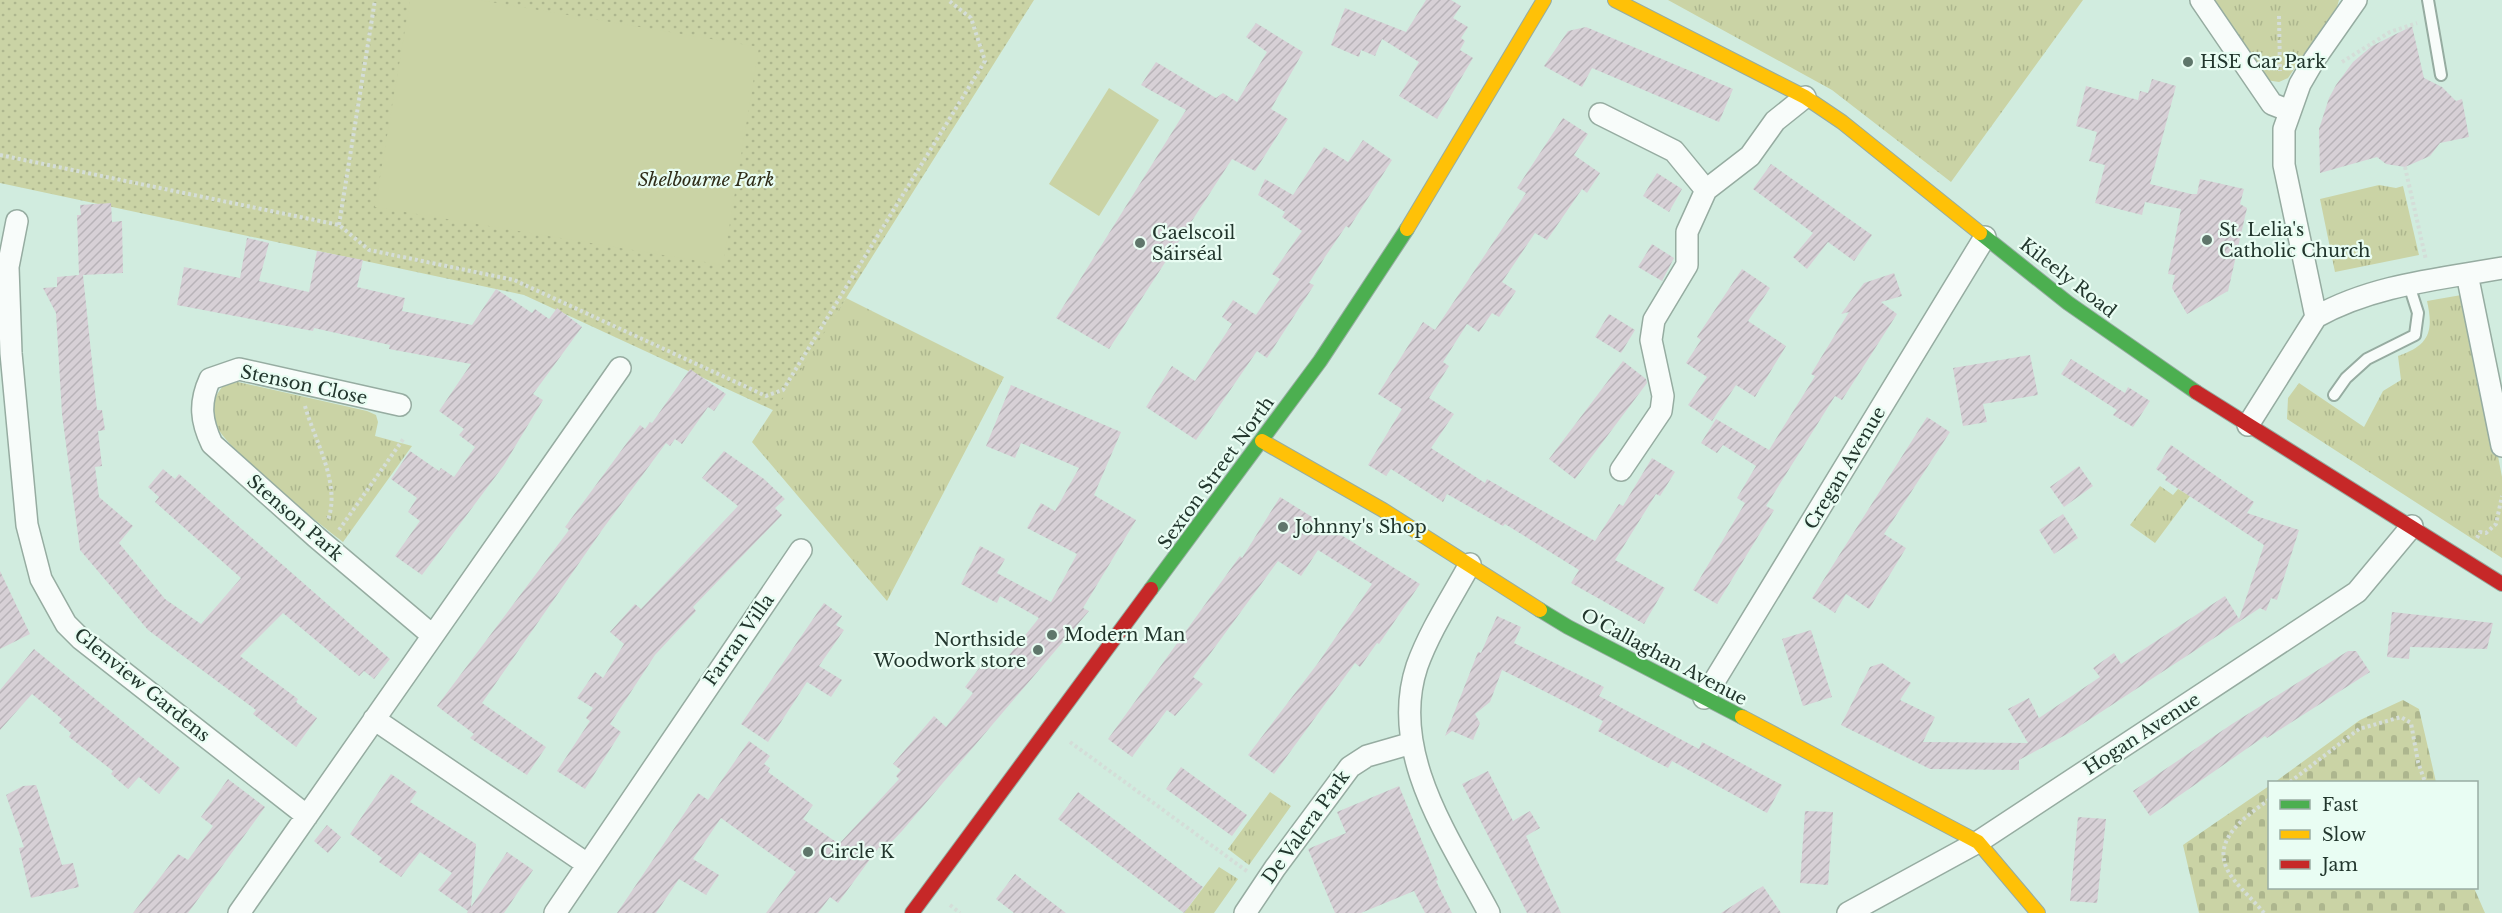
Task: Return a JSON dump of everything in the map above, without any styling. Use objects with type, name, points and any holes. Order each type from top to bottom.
[{"type":"main road","name":"Sexton Street North","points":[[912,913],[1262,441],[1386,263],[1544,0]]},
{"type":"main road","name":"Kileely Road","points":[[1615,0],[1805,97],[1842,122],[2077,310],[2160,369],[2502,584]]},
{"type":"main road","name":"O'Callaghan Avenue","points":[[1262,441],[1360,496],[1568,627],[1933,816],[1977,842],[2038,913]]},
{"type":"street","points":[[2201,0],[2281,107],[2284,129],[2284,165],[2316,316]]},
{"type":"street","points":[[2281,107],[2356,0]]},
{"type":"street","points":[[1621,470],[1661,411],[1664,396],[1650,340],[1654,320],[1687,265],[1687,232],[1706,190],[1750,156],[1775,121],[1805,97]]},
{"type":"street","points":[[1600,114],[1674,151],[1706,190]]},
{"type":"street","name":"Glenview Gardens","points":[[17,221],[8,267],[11,353],[26,516],[41,579],[66,624],[81,639],[307,816]]},
{"type":"street","name":"Cregan Avenue","points":[[1704,698],[1985,237]]},
{"type":"street","points":[[2248,425],[2316,316],[2344,302],[2409,285],[2502,268]]},
{"type":"street","points":[[2467,274],[2502,446]]},
{"type":"street","points":[[239,913],[620,368]]},
{"type":"street","name":"Stenson Close","points":[[210,379],[238,369],[400,405]]},
{"type":"street","name":"Stenson Park","points":[[210,379],[204,393],[202,410],[203,425],[212,444],[325,536],[432,635]]},
{"type":"street","name":"Hogan Avenue","points":[[1848,913],[1977,842],[2357,592],[2412,526]]},
{"type":"street","name":"Farran Villa","points":[[587,864],[679,733],[701,694],[801,550]]},
{"type":"street","points":[[1470,564],[1431,633],[1418,665],[1410,713],[1412,743],[1419,772],[1431,801],[1489,913]]},
{"type":"street","points":[[374,719],[587,864],[555,913]]},
{"type":"street","name":"De Valera Park","points":[[1245,913],[1350,767],[1367,756],[1412,743]]},
{"type":"lane","points":[[2428,0],[2441,75]]},
{"type":"lane","points":[[2334,395],[2354,368],[2415,335],[2418,313],[2409,285]]},
{"type":"path","points":[[339,225],[375,0]]},
{"type":"path","points":[[0,155],[339,225],[369,250],[514,280],[766,396],[783,390],[985,61],[971,18],[948,0]]},
{"type":"path","points":[[2279,16],[2281,107]]},
{"type":"path","points":[[2342,62],[2390,32],[2431,20]]},
{"type":"path","points":[[2405,167],[2426,258],[2438,280]]},
{"type":"path","points":[[297,382],[332,489],[331,512],[325,536]]},
{"type":"path","points":[[325,536],[404,438]]},
{"type":"path","points":[[2465,561],[2480,532],[2486,533],[2496,524],[2502,496]]},
{"type":"path","points":[[2293,781],[2359,729],[2401,717],[2411,723],[2423,781]]},
{"type":"path","points":[[1050,727],[1264,884]]},
{"type":"path","points":[[2264,913],[2228,871],[2224,858],[2225,841],[2240,821],[2268,800]]},
{"type":"green space","name":"Shelbourne Park","points":[[0,0],[1034,0],[775,411],[524,295],[0,183]]},
{"type":"green space","points":[[410,0],[478,0],[759,47],[723,265],[375,207]]},
{"type":"green space","points":[[1668,0],[2083,0],[1951,182],[1832,90]]},
{"type":"green space","points":[[2215,0],[2339,0],[2337,7],[2288,78],[2279,82],[2266,80],[2217,7]]},
{"type":"green space","points":[[1109,88],[1159,120],[1099,216],[1049,184]]},
{"type":"green space","points":[[2379,185],[2396,188],[2403,186],[2419,255],[2335,272],[2320,199]]},
{"type":"green space","points":[[2467,294],[2502,477],[2502,558],[2287,419],[2288,398],[2299,383],[2364,427],[2383,391],[2401,380],[2398,356],[2417,347],[2427,336],[2430,321],[2427,301]]},
{"type":"green space","points":[[846,298],[1004,377],[887,601],[752,442]]},
{"type":"green space","points":[[238,382],[367,411],[376,415],[378,422],[375,436],[412,446],[343,542],[238,453],[217,427],[213,410],[217,394],[224,385]]},
{"type":"green space","points":[[2160,486],[2173,495],[2178,489],[2190,496],[2155,543],[2130,525]]},
{"type":"green space","points":[[2403,700],[2419,709],[2436,781],[2276,781],[2360,720]]},
{"type":"green space","points":[[2268,787],[2268,889],[2474,889],[2485,913],[2199,913],[2183,845]]},
{"type":"green space","points":[[1270,792],[1291,806],[1249,865],[1228,849]]},
{"type":"green space","points":[[1219,867],[1238,879],[1214,913],[1184,913]]},
{"type":"building","points":[[1426,0],[1451,0],[1461,6],[1453,18],[1468,27],[1461,38],[1465,41],[1460,50],[1473,58],[1437,119],[1399,96],[1419,62],[1382,39],[1375,56],[1361,50],[1359,57],[1331,45],[1345,8],[1406,32]]},
{"type":"building","name":"Gaelscoil Sáirséal","points":[[1256,23],[1303,52],[1271,109],[1288,119],[1255,171],[1232,159],[1109,349],[1056,318],[1186,110],[1141,85],[1156,62],[1216,98],[1223,93],[1237,102],[1267,52],[1246,37]]},
{"type":"building","points":[[2412,26],[2424,78],[2442,87],[2456,101],[2462,99],[2469,137],[2440,143],[2430,156],[2405,167],[2386,164],[2377,157],[2320,173],[2319,129],[2329,98],[2336,85],[2353,62],[2372,46]]},
{"type":"building","points":[[1586,27],[1733,89],[1719,122],[1592,68],[1582,87],[1544,66],[1568,31]]},
{"type":"building","points":[[2152,79],[2176,86],[2150,184],[2191,194],[2197,194],[2200,179],[2244,189],[2240,204],[2247,208],[2228,291],[2187,314],[2172,288],[2175,275],[2168,274],[2181,209],[2145,202],[2142,215],[2095,203],[2105,165],[2089,161],[2097,132],[2076,126],[2086,86],[2138,100],[2140,91],[2148,93]]},
{"type":"building","points":[[1563,118],[1588,134],[1574,155],[1600,173],[1587,193],[1582,189],[1547,240],[1535,233],[1502,282],[1516,291],[1499,317],[1492,313],[1479,332],[1467,324],[1443,362],[1449,366],[1429,398],[1454,414],[1431,448],[1485,483],[1487,479],[1595,541],[1619,504],[1623,506],[1652,458],[1675,472],[1660,496],[1656,494],[1615,560],[1665,588],[1644,624],[1571,583],[1579,570],[1505,524],[1503,526],[1447,494],[1443,502],[1391,469],[1386,476],[1368,465],[1402,409],[1378,394],[1423,322],[1435,330],[1526,193],[1517,188]]},
{"type":"building","points":[[1363,140],[1392,160],[1349,228],[1346,226],[1325,257],[1309,283],[1314,285],[1267,358],[1257,351],[1196,440],[1146,407],[1172,366],[1195,381],[1232,324],[1222,317],[1233,300],[1256,315],[1280,279],[1272,274],[1302,231],[1282,217],[1285,212],[1258,195],[1265,179],[1293,195],[1324,147],[1348,162]]},
{"type":"building","points":[[1771,164],[1872,235],[1854,261],[1828,242],[1807,269],[1793,257],[1813,233],[1753,189]]},
{"type":"building","points":[[1657,173],[1682,189],[1669,212],[1643,196]]},
{"type":"building","points":[[111,203],[112,222],[122,221],[123,273],[83,275],[97,410],[102,410],[105,430],[98,431],[102,466],[95,467],[99,497],[133,526],[119,543],[165,599],[201,624],[241,578],[155,502],[159,497],[148,487],[163,469],[175,479],[179,474],[390,659],[374,679],[364,671],[359,676],[283,613],[240,656],[298,699],[296,702],[317,718],[296,747],[253,714],[256,710],[148,630],[80,550],[62,414],[56,313],[43,288],[57,287],[57,277],[79,275],[77,215],[81,215],[80,205]]},
{"type":"building","points":[[247,238],[269,243],[259,281],[309,292],[317,251],[363,260],[357,287],[405,298],[402,311],[472,325],[496,289],[532,313],[535,309],[549,319],[557,308],[582,327],[533,394],[543,400],[504,465],[422,575],[395,556],[420,521],[408,512],[417,498],[391,479],[410,451],[439,471],[441,468],[454,477],[475,447],[459,435],[464,429],[439,411],[471,364],[389,349],[390,345],[314,328],[313,331],[177,305],[184,267],[240,278]]},
{"type":"building","points":[[1652,244],[1674,258],[1662,281],[1638,267]]},
{"type":"building","points":[[1742,269],[1770,288],[1748,321],[1786,346],[1755,397],[1736,385],[1712,421],[1688,405],[1707,377],[1686,363],[1701,340],[1697,337]]},
{"type":"building","points":[[1894,273],[1902,296],[1881,302],[1897,314],[1842,400],[1835,396],[1766,506],[1774,510],[1717,604],[1693,590],[1745,503],[1737,498],[1756,466],[1723,445],[1717,453],[1701,443],[1716,419],[1769,450],[1815,376],[1811,374],[1849,312],[1841,314],[1864,283]]},
{"type":"building","points":[[1609,314],[1635,330],[1621,353],[1595,337]]},
{"type":"building","points":[[2030,355],[2038,395],[1983,404],[1987,422],[1963,426],[1953,368]]},
{"type":"building","points":[[2071,359],[2125,393],[2128,387],[2150,401],[2133,427],[2113,415],[2117,410],[2061,374]]},
{"type":"building","points":[[1623,361],[1646,379],[1647,383],[1575,479],[1549,459]]},
{"type":"building","points":[[690,369],[726,394],[714,411],[708,407],[682,444],[675,439],[670,446],[666,443],[602,530],[482,703],[546,747],[527,775],[470,738],[474,734],[437,706],[569,530],[565,527],[640,425],[645,429],[650,422],[652,423]]},
{"type":"building","points":[[1011,385],[1121,432],[1094,495],[1136,520],[1083,608],[1089,611],[902,831],[883,851],[879,847],[838,903],[830,897],[818,913],[766,913],[796,872],[721,818],[693,859],[719,875],[706,895],[679,879],[656,913],[617,913],[698,793],[708,800],[749,741],[770,756],[764,764],[770,768],[768,772],[813,805],[803,819],[839,844],[899,779],[896,776],[901,770],[893,764],[934,716],[946,727],[973,693],[965,687],[986,659],[998,669],[1039,618],[1000,596],[997,603],[961,584],[980,546],[1005,559],[997,573],[1051,602],[1077,554],[1027,528],[1041,503],[1055,511],[1079,468],[1021,443],[1015,458],[986,446]]},
{"type":"building","points":[[1927,417],[1950,432],[1884,534],[1906,548],[1869,609],[1846,594],[1835,613],[1812,598]]},
{"type":"building","points":[[2171,445],[2254,502],[2247,513],[2299,530],[2277,600],[2271,598],[2266,611],[2260,608],[2069,733],[2019,760],[2019,770],[1930,769],[1841,725],[1870,667],[1882,663],[1911,683],[1900,700],[1935,717],[1923,742],[2028,743],[2008,709],[2029,698],[2039,718],[2100,677],[2093,668],[2114,653],[2121,664],[2225,596],[2239,619],[2264,545],[2165,480],[2167,477],[2156,469]]},
{"type":"building","points":[[724,451],[764,479],[785,499],[775,508],[782,515],[693,607],[696,611],[655,655],[610,724],[621,732],[585,789],[557,771],[590,721],[586,718],[593,708],[577,698],[595,672],[603,678],[624,644],[610,632],[635,604],[641,609],[738,506],[702,478]]},
{"type":"building","points":[[2079,466],[2093,486],[2064,507],[2050,487]]},
{"type":"building","points":[[1280,497],[1420,584],[1379,644],[1377,643],[1360,667],[1355,663],[1274,774],[1248,755],[1318,663],[1372,584],[1318,550],[1301,576],[1278,561],[1193,677],[1203,684],[1175,716],[1167,710],[1132,757],[1108,739],[1240,556],[1242,558]]},
{"type":"building","points":[[2063,514],[2078,538],[2054,554],[2039,530]]},
{"type":"building","points":[[0,571],[30,634],[0,649]]},
{"type":"building","points":[[824,603],[842,616],[836,625],[844,630],[819,666],[842,680],[831,697],[807,682],[768,742],[741,724]]},
{"type":"building","points":[[2392,612],[2493,623],[2487,649],[2410,647],[2409,659],[2387,657]]},
{"type":"building","points":[[1497,616],[1521,627],[1514,643],[1604,687],[1599,696],[1699,749],[1702,742],[1782,785],[1767,813],[1672,761],[1668,768],[1598,731],[1603,721],[1502,670],[1490,702],[1475,714],[1480,723],[1473,740],[1452,731],[1445,736],[1478,652],[1481,653]]},
{"type":"building","points":[[1811,630],[1832,697],[1803,706],[1782,639]]},
{"type":"building","points":[[34,649],[180,768],[159,794],[139,777],[128,789],[111,774],[113,771],[69,737],[71,733],[59,723],[62,719],[32,694],[0,730],[0,690]]},
{"type":"building","points":[[2348,651],[2356,651],[2370,672],[2267,738],[2265,736],[2150,816],[2133,791],[2232,724]]},
{"type":"building","points":[[1181,767],[1247,815],[1232,836],[1166,789]]},
{"type":"building","points":[[1488,771],[1513,821],[1530,811],[1540,828],[1526,836],[1561,913],[1527,913],[1462,784]]},
{"type":"building","points":[[391,774],[417,792],[410,802],[476,844],[471,907],[507,852],[533,870],[504,913],[467,913],[468,911],[438,890],[452,873],[420,852],[401,877],[379,862],[382,858],[350,834]]},
{"type":"building","points":[[228,779],[265,807],[188,913],[133,913],[178,854],[188,860],[213,826],[201,817]]},
{"type":"building","points":[[36,785],[62,865],[73,863],[79,887],[31,898],[19,848],[24,847],[6,795],[23,786]]},
{"type":"building","points":[[1399,786],[1438,880],[1436,881],[1452,913],[1425,913],[1414,891],[1361,913],[1335,913],[1308,849],[1346,833],[1337,812]]},
{"type":"building","points":[[1078,792],[1203,887],[1184,913],[1058,819]]},
{"type":"building","points":[[1805,811],[1833,812],[1828,885],[1800,883]]},
{"type":"building","points":[[2078,817],[2106,819],[2097,903],[2070,901]]},
{"type":"building","points":[[327,825],[341,837],[328,853],[314,841]]},
{"type":"building","points":[[1015,874],[1066,913],[1014,913],[996,899]]},
{"type":"building","points":[[1763,886],[1781,913],[1721,913]]},
{"type":"traffic: fast","points":[[1151,589],[1320,361],[1407,229]]},
{"type":"traffic: fast","points":[[1980,233],[2068,303],[2196,392]]},
{"type":"traffic: fast","points":[[1540,610],[1568,627],[1742,717]]},
{"type":"traffic: slow","points":[[1407,229],[1544,0]]},
{"type":"traffic: slow","points":[[1615,0],[1805,97],[1842,122],[1980,233]]},
{"type":"traffic: slow","points":[[1262,441],[1383,510],[1540,610]]},
{"type":"traffic: slow","points":[[1742,717],[1978,842],[2038,913]]},
{"type":"traffic: jam","points":[[2196,392],[2502,584]]},
{"type":"traffic: jam","points":[[912,913],[1151,589]]},
{"type":"place","name":"HSE Car Park","points":[[2188,62]]},
{"type":"place","name":"St. Lelia's Catholic Church","points":[[2207,240]]},
{"type":"place","name":"Gaelscoil Sáirséal","points":[[1140,243]]},
{"type":"place","name":"Johnny's Shop","points":[[1283,527]]},
{"type":"place","name":"Modern Man","points":[[1052,635]]},
{"type":"place","name":"Northside Woodwork store","points":[[1038,650]]},
{"type":"place","name":"Circle K","points":[[808,852]]}]
